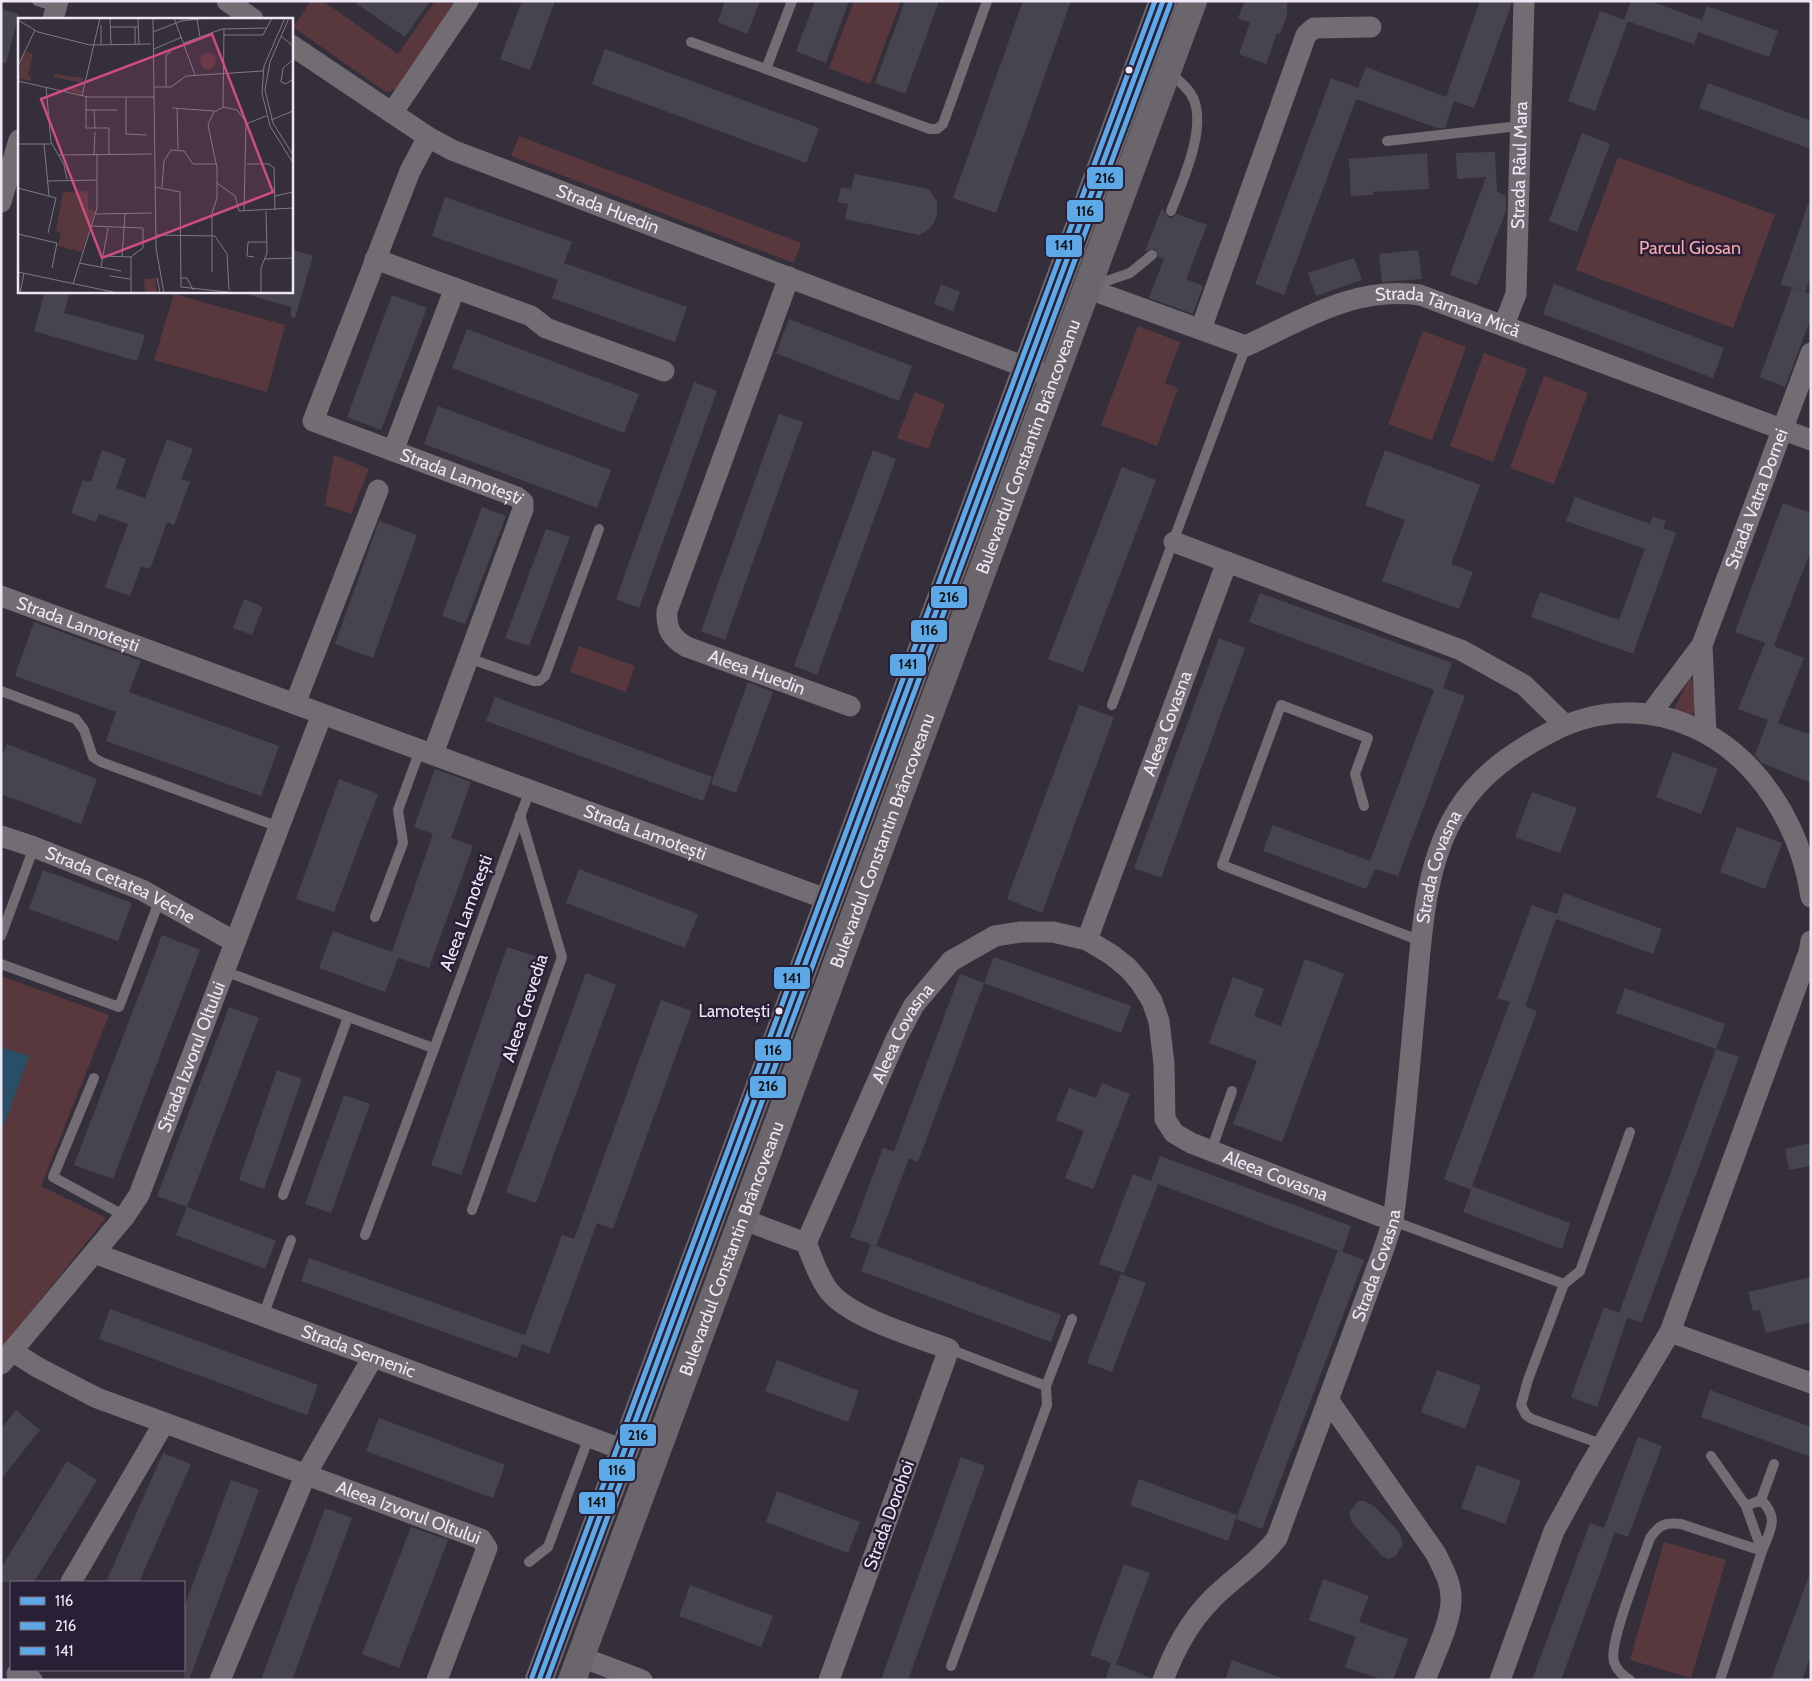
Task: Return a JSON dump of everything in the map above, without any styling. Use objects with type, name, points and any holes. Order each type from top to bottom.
[{"type":"main road","name":"Bulevardul Constantin Brâncoveanu","points":[[539,1680],[1163,1]]},
{"type":"main road","name":"Bulevardul Constantin Brâncoveanu","points":[[576,1668],[744,1220],[1193,1]]},
{"type":"main road","points":[[551,1646],[576,1668]]},
{"type":"street","points":[[226,1],[252,18]]},
{"type":"street","points":[[392,113],[468,1]]},
{"type":"street","name":"Strada Râul Mara","points":[[1504,325],[1516,294],[1519,126],[1524,1]]},
{"type":"street","points":[[1201,329],[1306,35],[1314,28],[1371,27]]},
{"type":"street","name":"Strada Huedin","points":[[292,46],[428,137],[452,150],[1053,377]]},
{"type":"street","points":[[393,452],[312,421],[410,171],[428,137]]},
{"type":"street","points":[[1,202],[18,143]]},
{"type":"street","points":[[375,259],[531,316],[546,328],[664,371]]},
{"type":"street","name":"Aleea Huedin","points":[[790,278],[667,611],[669,632],[676,641],[687,647],[850,706]]},
{"type":"street","name":"Strada Lamotești","points":[[426,752],[468,658],[523,509],[523,502],[393,452],[455,288]]},
{"type":"street","points":[[1086,288],[1246,346]]},
{"type":"street","name":"Strada Târnava Mică","points":[[1246,346],[1345,301],[1386,293],[1420,295],[1811,440]]},
{"type":"street","name":"Strada Vatra Dornei","points":[[1651,714],[1702,645],[1811,353]]},
{"type":"street","points":[[296,704],[378,490]]},
{"type":"street","points":[[1174,542],[1460,650],[1486,662],[1524,686],[1565,725]]},
{"type":"street","name":"Aleea Covasna","points":[[1087,940],[1227,562]]},
{"type":"street","name":"Strada Lamotești","points":[[1,596],[829,900]]},
{"type":"street","name":"Strada Vatra Dornei","points":[[1702,645],[1706,733]]},
{"type":"street","name":"Strada Covasna","points":[[1163,1680],[1179,1642],[1194,1620],[1214,1597],[1254,1564],[1277,1538],[1393,1221],[1422,941],[1430,885],[1439,848],[1458,810],[1492,770],[1512,754],[1565,725],[1602,714],[1621,712],[1651,714],[1677,721],[1706,733],[1727,746],[1748,764],[1770,791],[1790,828],[1804,864],[1811,897]]},
{"type":"street","name":"Strada Izvorul Oltului","points":[[7,1357],[125,1216],[139,1195],[322,714]]},
{"type":"street","name":"Strada Cetatea Veche","points":[[1,836],[125,882],[160,899],[235,942]]},
{"type":"street","name":"Aleea Covasna","points":[[806,1243],[897,1037],[914,1005],[929,984],[951,961],[995,936],[1020,932],[1053,932],[1087,940],[1112,955],[1128,968],[1140,982],[1152,1001],[1159,1021],[1164,1064],[1165,1119],[1174,1132],[1191,1143],[1211,1152],[1393,1221]]},
{"type":"street","points":[[1500,1680],[1554,1531],[1670,1332],[1810,948]]},
{"type":"street","points":[[744,1220],[806,1243],[820,1278],[838,1301],[870,1319],[949,1349]]},
{"type":"street","name":"Strada Semenic","points":[[94,1253],[624,1450]]},
{"type":"street","points":[[1670,1332],[1811,1383]]},
{"type":"street","name":"Strada Dorohoi","points":[[829,1680],[949,1349]]},
{"type":"street","name":"Aleea Izvorul Oltului","points":[[7,1357],[38,1367],[97,1398],[480,1539],[486,1544],[487,1548],[437,1680]]},
{"type":"street","points":[[220,1680],[306,1474],[373,1357]]},
{"type":"street","points":[[1329,1400],[1436,1554],[1447,1577],[1452,1600],[1449,1615],[1425,1680]]},
{"type":"street","points":[[72,1581],[164,1423]]},
{"type":"street","points":[[576,1668],[642,1680]]},
{"type":"lane","points":[[766,69],[792,1]]},
{"type":"lane","points":[[691,42],[930,129],[937,129],[943,124],[987,1]]},
{"type":"lane","points":[[1167,72],[1177,79],[1191,95],[1196,108],[1197,122],[1193,146],[1171,211]]},
{"type":"lane","points":[[1387,141],[1519,126]]},
{"type":"lane","points":[[1086,288],[1130,274],[1152,255]]},
{"type":"lane","points":[[1112,705],[1246,346]]},
{"type":"lane","points":[[468,658],[534,682],[539,681],[545,676],[598,529]]},
{"type":"lane","points":[[1,691],[76,719],[84,730],[93,757],[101,762],[278,827]]},
{"type":"lane","points":[[1364,806],[1355,774],[1368,738],[1281,705],[1222,865],[1422,941]]},
{"type":"lane","points":[[375,917],[403,843],[398,810],[426,752]]},
{"type":"lane","name":"Aleea Lamotești","points":[[365,1235],[530,790]]},
{"type":"lane","name":"Aleea Crevedia","points":[[472,1210],[562,957],[520,815]]},
{"type":"lane","points":[[1,936],[34,847]]},
{"type":"lane","points":[[1,964],[119,1007],[160,899]]},
{"type":"lane","points":[[224,972],[434,1048]]},
{"type":"lane","points":[[283,1195],[348,1017]]},
{"type":"lane","points":[[94,1078],[53,1177],[125,1216]]},
{"type":"lane","points":[[1211,1152],[1232,1091]]},
{"type":"lane","points":[[1604,1445],[1532,1419],[1526,1415],[1521,1405],[1528,1380],[1564,1284],[1580,1272],[1630,1132]]},
{"type":"lane","points":[[1393,1221],[1564,1284]]},
{"type":"lane","points":[[263,1316],[291,1240]]},
{"type":"lane","points":[[950,1666],[1047,1406],[1046,1386],[1072,1319]]},
{"type":"lane","points":[[949,1349],[1046,1386]]},
{"type":"lane","points":[[529,1562],[548,1547],[589,1437]]},
{"type":"lane","points":[[1711,1456],[1746,1506],[1762,1551]]},
{"type":"lane","points":[[1746,1506],[1761,1500],[1774,1464]]},
{"type":"lane","points":[[1720,1680],[1772,1524],[1772,1516],[1761,1500]]},
{"type":"lane","points":[[1630,1680],[1621,1674],[1614,1661],[1614,1642],[1650,1538],[1657,1528],[1667,1522],[1681,1524],[1762,1551]]},
{"type":"green space","points":[[311,1],[323,1],[398,54],[435,1],[458,1],[397,89],[386,92],[293,27]]},
{"type":"green space","points":[[854,1],[901,1],[870,84],[829,68]]},
{"type":"green space","points":[[519,136],[801,243],[794,263],[511,156]]},
{"type":"green space","name":"Parcul Giosan","points":[[1618,157],[1775,215],[1733,328],[1576,270]]},
{"type":"green space","points":[[174,294],[285,325],[267,392],[154,360]]},
{"type":"green space","points":[[1138,326],[1180,342],[1165,383],[1178,388],[1157,446],[1101,425]]},
{"type":"green space","points":[[1423,331],[1466,347],[1432,440],[1388,424]]},
{"type":"green space","points":[[1484,353],[1527,369],[1493,462],[1450,446]]},
{"type":"green space","points":[[1544,376],[1588,393],[1554,484],[1510,468]]},
{"type":"green space","points":[[915,392],[945,404],[928,449],[897,438]]},
{"type":"green space","points":[[334,455],[369,469],[351,514],[325,505]]},
{"type":"green space","points":[[579,646],[635,666],[626,692],[570,672]]},
{"type":"green space","points":[[1691,676],[1696,707],[1694,713],[1689,716],[1675,710],[1675,707]]},
{"type":"green space","points":[[1,976],[109,1015],[41,1186],[106,1218],[1,1349]]},
{"type":"green space","points":[[1664,1542],[1726,1560],[1691,1678],[1630,1660]]},
{"type":"water","points":[[1,1047],[29,1056],[3,1127],[1,1126]]},
{"type":"building","points":[[353,1],[430,1],[405,37]]},
{"type":"building","points":[[522,1],[555,1],[530,70],[500,59]]},
{"type":"building","points":[[725,1],[760,1],[747,34],[718,22]]},
{"type":"building","points":[[815,1],[849,1],[826,63],[796,51]]},
{"type":"building","points":[[905,1],[939,1],[905,94],[875,83]]},
{"type":"building","points":[[1023,1],[1071,1],[996,213],[953,198]]},
{"type":"building","points":[[1245,1],[1287,1],[1287,15],[1280,34],[1277,33],[1266,64],[1239,54],[1250,23],[1238,18]]},
{"type":"building","points":[[1480,1],[1511,1],[1511,6],[1474,108],[1454,101],[1445,128],[1437,128],[1356,99],[1284,295],[1255,284],[1331,78],[1358,88],[1366,67],[1446,97]]},
{"type":"building","points":[[1631,1],[1650,1],[1702,20],[1707,6],[1778,31],[1769,57],[1698,32],[1694,44],[1624,20]]},
{"type":"building","points":[[1,9],[19,14],[6,63],[1,63]]},
{"type":"building","points":[[1600,11],[1628,21],[1595,111],[1568,101]]},
{"type":"building","points":[[605,49],[819,128],[806,163],[592,84]]},
{"type":"building","points":[[1708,83],[1811,121],[1811,149],[1699,108]]},
{"type":"building","points":[[1582,133],[1610,144],[1577,232],[1549,221]]},
{"type":"building","points":[[1495,152],[1497,192],[1506,196],[1506,211],[1477,285],[1450,275],[1486,177],[1457,179],[1456,153]]},
{"type":"building","points":[[1427,153],[1429,189],[1373,192],[1373,195],[1351,196],[1349,159]]},
{"type":"building","points":[[855,174],[929,189],[937,202],[937,215],[933,224],[928,230],[919,235],[845,219],[848,204],[838,202],[841,187],[851,189]]},
{"type":"building","points":[[445,197],[572,242],[564,263],[687,307],[675,342],[552,298],[558,280],[432,236]]},
{"type":"building","points":[[1808,204],[1811,204],[1811,275],[1805,292],[1781,284]]},
{"type":"building","points":[[1162,208],[1168,217],[1172,218],[1177,214],[1207,225],[1186,279],[1203,286],[1193,314],[1149,298],[1164,259],[1158,257],[1155,249],[1145,251]]},
{"type":"building","points":[[292,249],[313,256],[295,318],[291,317],[291,307],[249,295],[250,292],[292,292]]},
{"type":"building","points":[[1418,250],[1422,279],[1382,282],[1379,254]]},
{"type":"building","points":[[1354,258],[1362,280],[1316,296],[1308,273]]},
{"type":"building","points":[[941,284],[960,292],[953,311],[934,304]]},
{"type":"building","points":[[1554,284],[1724,348],[1713,378],[1543,314]]},
{"type":"building","points":[[1792,288],[1811,294],[1811,318],[1785,387],[1760,377]]},
{"type":"building","points":[[45,292],[70,292],[64,313],[145,335],[137,361],[34,331]]},
{"type":"building","points":[[392,295],[427,308],[381,430],[347,417]]},
{"type":"building","points":[[789,319],[912,366],[899,401],[776,353]]},
{"type":"building","points":[[467,329],[639,394],[624,433],[452,368]]},
{"type":"building","points":[[694,382],[717,391],[639,608],[616,599]]},
{"type":"building","points":[[438,406],[611,470],[597,508],[424,444]]},
{"type":"building","points":[[779,414],[803,422],[725,640],[701,631]]},
{"type":"building","points":[[167,439],[193,449],[181,479],[190,482],[174,525],[167,522],[150,569],[141,566],[130,596],[105,587],[128,524],[99,514],[96,522],[71,513],[83,480],[91,482],[102,450],[126,459],[116,488],[145,498]]},
{"type":"building","points":[[873,450],[896,459],[817,675],[794,666]]},
{"type":"building","points":[[1385,450],[1480,485],[1451,564],[1473,572],[1459,609],[1382,581],[1405,520],[1365,505]]},
{"type":"building","points":[[1122,467],[1156,480],[1083,672],[1048,659]]},
{"type":"building","points":[[1575,497],[1650,524],[1653,516],[1666,521],[1663,528],[1676,533],[1633,654],[1531,617],[1540,592],[1619,620],[1645,549],[1566,521]]},
{"type":"building","points":[[1783,503],[1811,513],[1811,550],[1774,646],[1804,658],[1778,723],[1811,735],[1811,783],[1762,763],[1755,755],[1768,720],[1738,709],[1765,643],[1735,632]]},
{"type":"building","points":[[482,507],[506,516],[465,624],[442,616]]},
{"type":"building","points":[[379,521],[417,535],[373,658],[335,644]]},
{"type":"building","points":[[546,529],[570,537],[529,646],[505,638]]},
{"type":"building","points":[[1260,593],[1452,663],[1443,688],[1465,696],[1398,876],[1375,869],[1366,889],[1263,851],[1273,825],[1370,861],[1434,690],[1249,622]]},
{"type":"building","points":[[244,599],[263,607],[252,635],[233,628]]},
{"type":"building","points":[[34,622],[141,661],[129,692],[279,746],[261,796],[106,741],[116,712],[15,676]]},
{"type":"building","points":[[1219,638],[1245,648],[1161,878],[1134,868]]},
{"type":"building","points":[[748,682],[773,692],[736,793],[711,784]]},
{"type":"building","points":[[495,697],[712,777],[703,801],[486,721]]},
{"type":"building","points":[[1079,705],[1114,717],[1042,913],[1007,899]]},
{"type":"building","points":[[7,744],[97,779],[81,824],[1,794],[1,758]]},
{"type":"building","points":[[1673,752],[1718,769],[1701,814],[1656,797]]},
{"type":"building","points":[[435,769],[471,782],[451,838],[473,846],[429,968],[398,958],[385,992],[319,968],[333,931],[392,952],[433,834],[414,827]]},
{"type":"building","points":[[339,779],[378,794],[334,912],[296,899]]},
{"type":"building","points":[[1532,792],[1577,808],[1560,853],[1515,837]]},
{"type":"building","points":[[1737,827],[1782,843],[1765,889],[1720,872]]},
{"type":"building","points":[[579,869],[698,914],[685,948],[566,903]]},
{"type":"building","points":[[43,870],[132,903],[118,941],[29,909]]},
{"type":"building","points":[[1564,893],[1662,929],[1653,954],[1556,919],[1525,1006],[1537,1011],[1472,1186],[1570,1223],[1562,1249],[1463,1212],[1471,1190],[1444,1179],[1510,1002],[1497,998],[1532,905],[1557,914]]},
{"type":"building","points":[[162,935],[200,950],[113,1179],[74,1165]]},
{"type":"building","points":[[507,947],[537,957],[461,1175],[431,1165]]},
{"type":"building","points":[[994,957],[1131,1006],[1121,1033],[984,983]]},
{"type":"building","points":[[1305,959],[1344,974],[1282,1142],[1233,1124],[1257,1061],[1209,1043],[1233,977],[1264,989],[1254,1016],[1281,1026]]},
{"type":"building","points":[[586,973],[616,985],[536,1203],[506,1192]]},
{"type":"building","points":[[960,974],[984,983],[918,1162],[909,1158],[876,1246],[850,1237],[883,1148],[894,1151]]},
{"type":"building","points":[[1625,988],[1725,1024],[1716,1049],[1616,1013]]},
{"type":"building","points":[[661,1000],[692,1011],[613,1229],[597,1223],[549,1354],[522,1344],[517,1358],[301,1281],[309,1258],[525,1335],[562,1235],[574,1239]]},
{"type":"building","points":[[229,1007],[259,1018],[187,1207],[157,1196]]},
{"type":"building","points":[[1716,1049],[1739,1057],[1642,1322],[1627,1318],[1597,1407],[1571,1397],[1604,1307],[1619,1313]]},
{"type":"building","points":[[277,1070],[302,1079],[264,1189],[239,1180]]},
{"type":"building","points":[[1102,1083],[1130,1094],[1093,1189],[1065,1178],[1084,1131],[1056,1120],[1069,1088],[1096,1098]]},
{"type":"building","points":[[344,1095],[370,1104],[331,1213],[305,1204]]},
{"type":"building","points":[[1811,1143],[1811,1166],[1789,1170],[1785,1149]]},
{"type":"building","points":[[1160,1156],[1351,1226],[1342,1252],[1158,1184],[1124,1273],[1099,1264],[1133,1174],[1151,1181]]},
{"type":"building","points":[[187,1207],[276,1241],[265,1269],[176,1235]]},
{"type":"building","points":[[871,1244],[1061,1315],[1051,1342],[861,1271]]},
{"type":"building","points":[[1338,1250],[1364,1260],[1262,1529],[1236,1519]]},
{"type":"building","points":[[1121,1274],[1146,1283],[1112,1372],[1087,1363]]},
{"type":"building","points":[[1811,1277],[1811,1322],[1766,1333],[1760,1310],[1753,1311],[1748,1292]]},
{"type":"building","points":[[110,1309],[318,1385],[307,1415],[99,1339]]},
{"type":"building","points":[[777,1360],[859,1391],[848,1422],[765,1391]]},
{"type":"building","points":[[1437,1370],[1481,1386],[1465,1429],[1421,1412]]},
{"type":"building","points":[[1710,1390],[1811,1427],[1811,1457],[1701,1417]]},
{"type":"building","points":[[16,1410],[40,1430],[1,1479],[1,1429]]},
{"type":"building","points":[[379,1418],[505,1465],[493,1498],[366,1451]]},
{"type":"building","points":[[1638,1437],[1662,1446],[1628,1537],[1604,1528]]},
{"type":"building","points":[[163,1453],[191,1464],[139,1581],[106,1581]]},
{"type":"building","points":[[961,1457],[985,1466],[908,1680],[881,1680]]},
{"type":"building","points":[[67,1461],[97,1480],[35,1581],[1,1582],[1,1568]]},
{"type":"building","points":[[1477,1465],[1521,1481],[1505,1524],[1461,1508]]},
{"type":"building","points":[[1139,1479],[1237,1515],[1228,1541],[1130,1505]]},
{"type":"building","points":[[231,1480],[259,1490],[189,1680],[184,1680],[185,1605]]},
{"type":"building","points":[[777,1491],[860,1522],[848,1553],[766,1522]]},
{"type":"building","points":[[1358,1501],[1365,1501],[1375,1507],[1399,1532],[1403,1544],[1396,1556],[1389,1559],[1382,1556],[1351,1521],[1349,1513]]},
{"type":"building","points":[[325,1508],[352,1518],[292,1680],[261,1680]]},
{"type":"building","points":[[1590,1523],[1615,1532],[1561,1680],[1532,1680]]},
{"type":"building","points":[[411,1527],[448,1540],[399,1668],[362,1654]]},
{"type":"building","points":[[1124,1564],[1150,1573],[1116,1664],[1151,1678],[1151,1680],[1105,1680],[1111,1663],[1090,1655]]},
{"type":"building","points":[[1809,1576],[1811,1655],[1802,1680],[1771,1680]]},
{"type":"building","points":[[1323,1579],[1369,1596],[1359,1622],[1408,1639],[1393,1680],[1382,1680],[1345,1667],[1356,1637],[1309,1620]]},
{"type":"building","points":[[690,1585],[773,1616],[761,1647],[679,1616]]},
{"type":"building","points":[[1232,1660],[1282,1678],[1282,1680],[1225,1680]]},
{"type":"transit line","name":"141","points":[[532,1677],[1155,1]]},
{"type":"transit line","name":"116","points":[[539,1680],[1163,1]]},
{"type":"transit line","name":"216","points":[[547,1680],[1170,4]]},
{"type":"place","name":"Lamotești","points":[[779,1011]]}]
